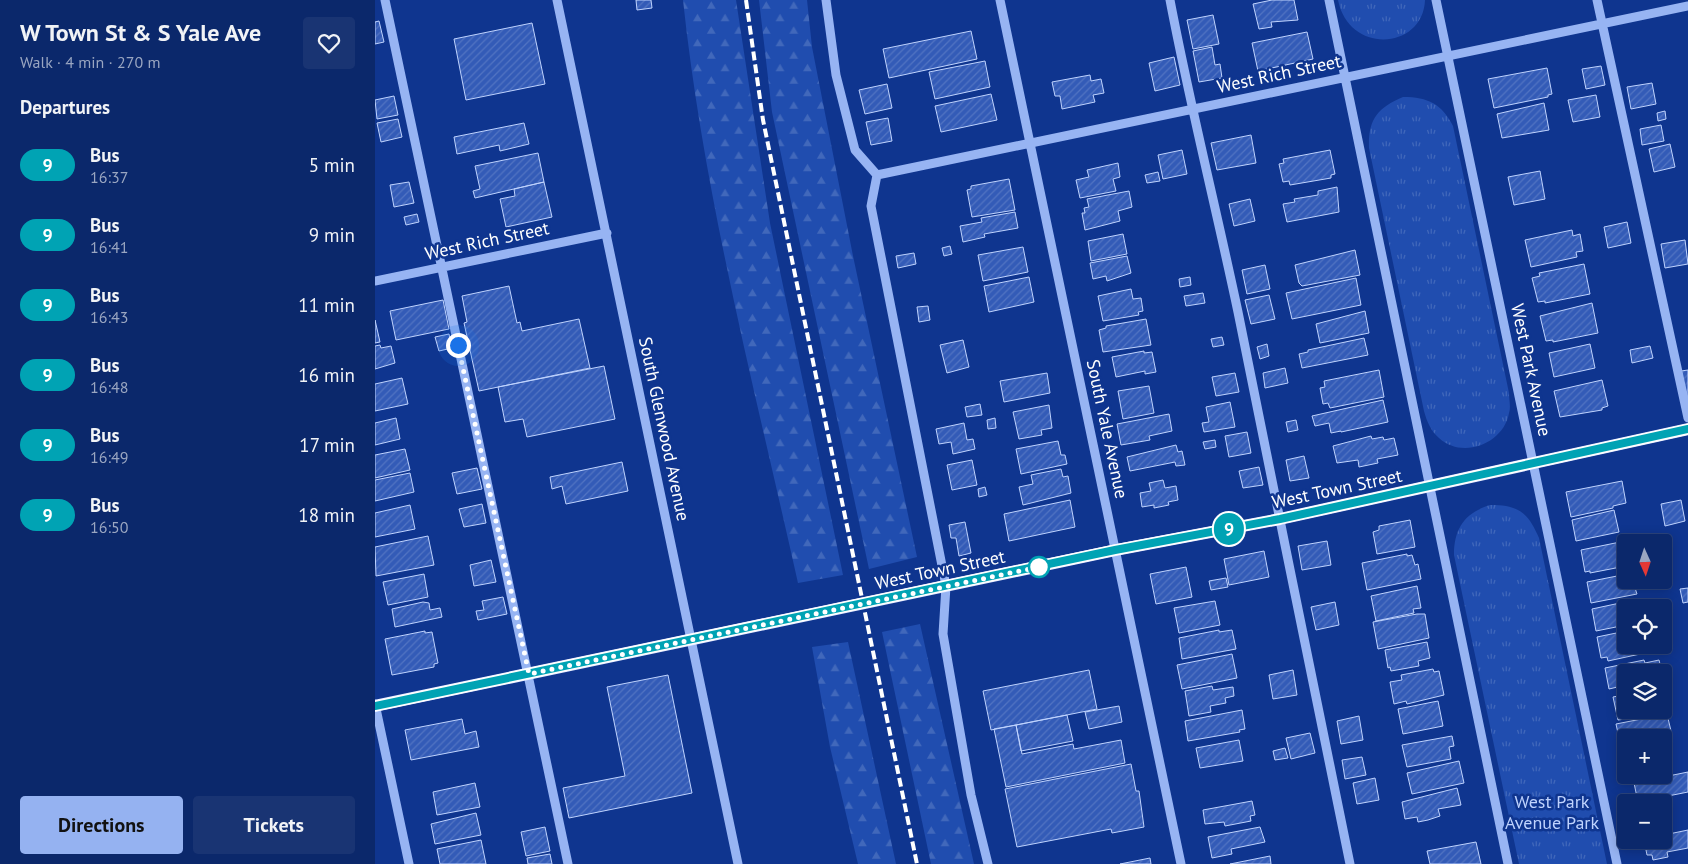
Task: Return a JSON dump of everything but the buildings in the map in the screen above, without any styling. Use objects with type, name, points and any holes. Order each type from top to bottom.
[{"type":"main road","name":"West Town Street","points":[[375,705],[1115,550],[1280,519],[1688,429]]},
{"type":"street","points":[[385,0],[568,864]]},
{"type":"street","name":"South Glenwood Avenue","points":[[557,0],[738,864]]},
{"type":"street","points":[[826,0],[836,75],[855,150],[877,175],[871,206],[946,586],[943,634],[971,795],[988,864]]},
{"type":"street","name":"South Yale Avenue","points":[[1001,0],[1181,864]]},
{"type":"street","points":[[1170,0],[1191,110],[1237,310],[1315,703],[1350,864]]},
{"type":"street","points":[[1329,0],[1508,864]]},
{"type":"street","name":"West Park Avenue","points":[[1436,0],[1617,864]]},
{"type":"street","points":[[1597,0],[1688,418]]},
{"type":"street","name":"West Rich Street","points":[[877,175],[1688,6]]},
{"type":"street","name":"West Rich Street","points":[[375,281],[607,233]]},
{"type":"street","points":[[375,705],[409,864]]},
{"type":"green space","points":[[683,0],[736,0],[770,223],[843,575],[798,583],[748,366],[717,220],[692,74]]},
{"type":"green space","points":[[759,0],[807,0],[812,47],[853,256],[917,557],[869,569],[772,112]]},
{"type":"green space","points":[[1338,0],[1425,0],[1421,17],[1412,29],[1399,36],[1385,39],[1370,37],[1356,30],[1345,18]]},
{"type":"green space","points":[[1403,97],[1420,98],[1433,103],[1444,112],[1453,126],[1509,393],[1510,411],[1506,424],[1491,440],[1470,448],[1459,448],[1439,438],[1428,423],[1425,415],[1369,148],[1370,130],[1376,116],[1394,101]]},
{"type":"green space","name":"West Park Avenue Park","points":[[1490,505],[1500,505],[1521,512],[1531,522],[1539,538],[1607,864],[1519,864],[1454,555],[1456,537],[1463,523],[1474,512]]},
{"type":"green space","points":[[920,624],[974,864],[931,864],[882,632]]},
{"type":"green space","points":[[848,642],[896,864],[858,864],[830,747],[812,647]]},
{"type":"railway","points":[[746,0],[763,120],[917,864]]},
{"type":"bus line","name":"9","points":[[375,706],[1115,550],[1280,519],[1688,429]]},
{"type":"route","points":[[458,345],[529,674],[1039,567]]}]
